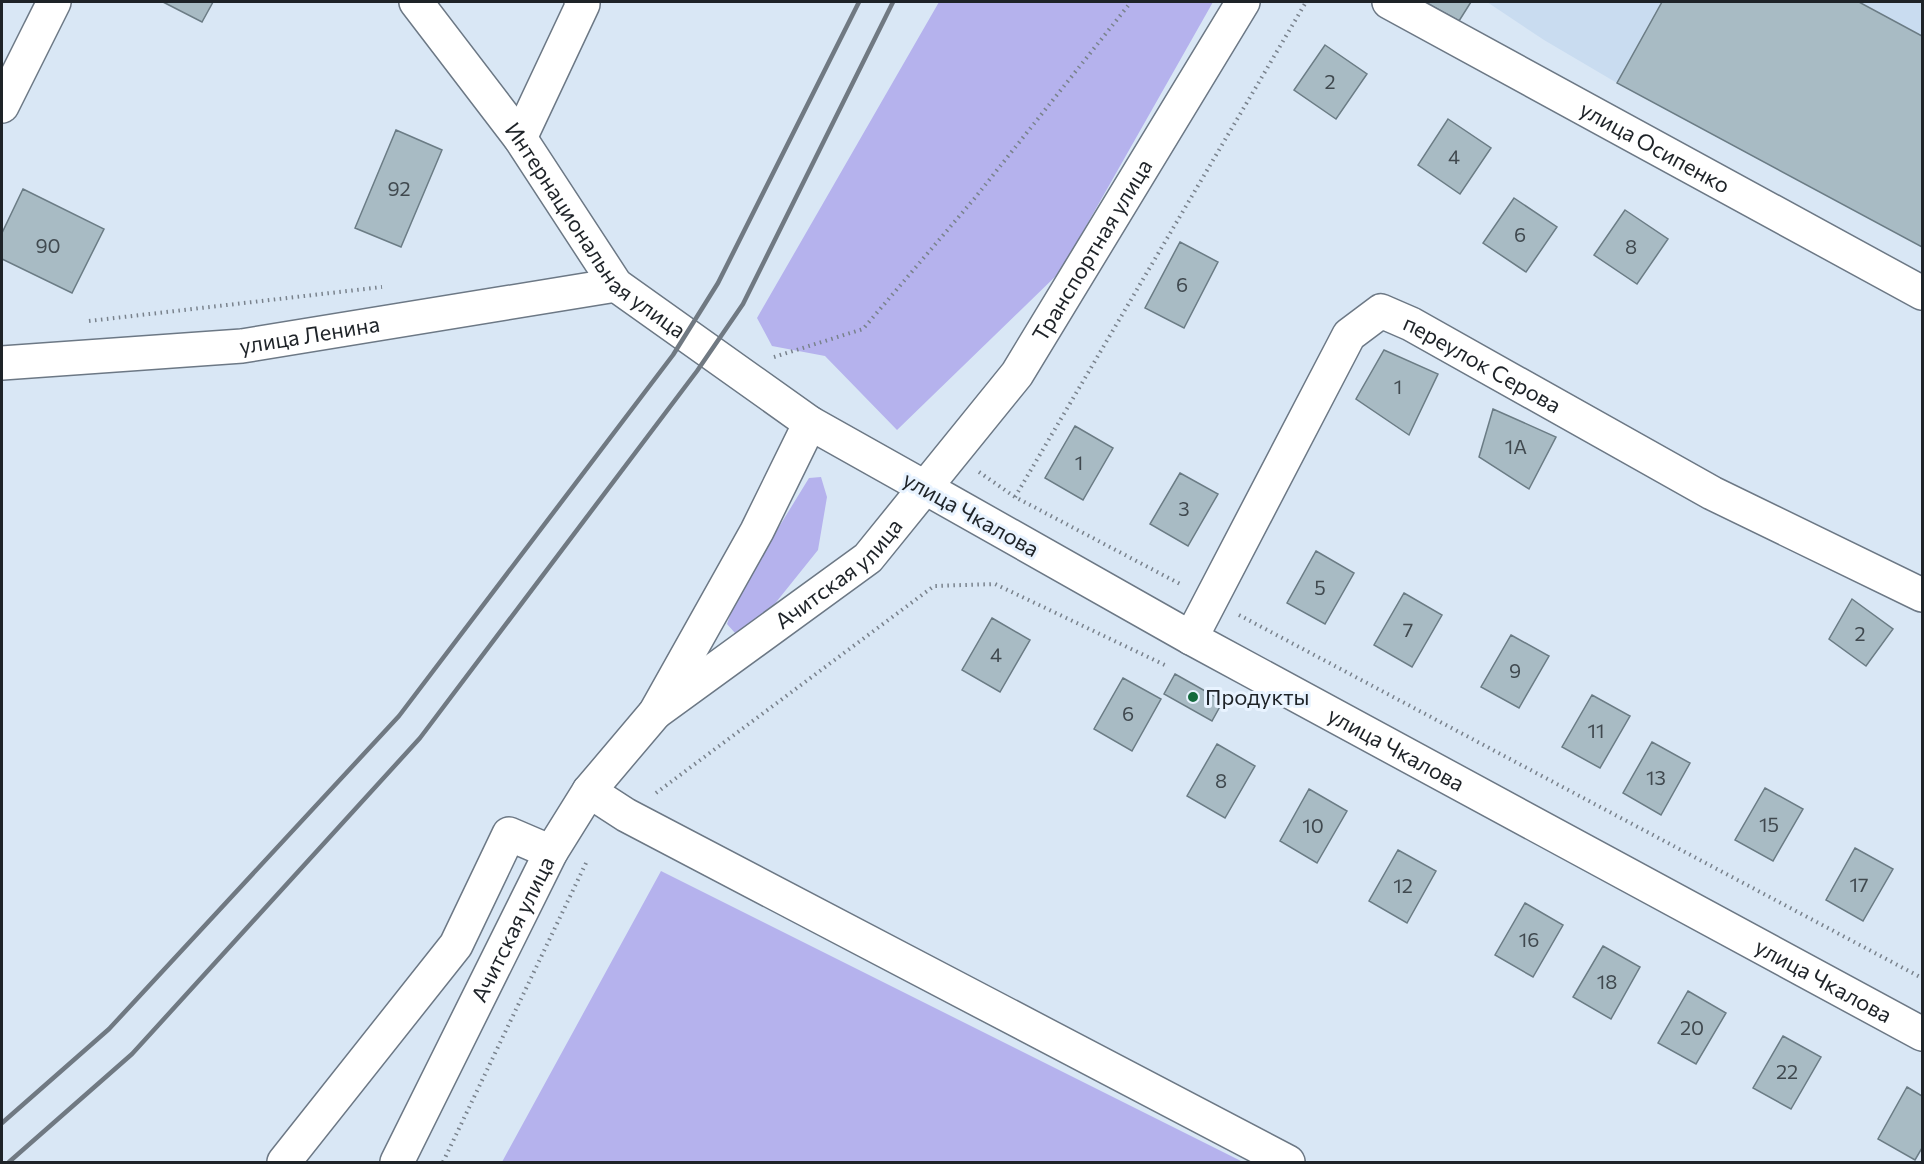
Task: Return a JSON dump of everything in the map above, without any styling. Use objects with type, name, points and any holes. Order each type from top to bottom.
[{"type":"main road","points":[[2,106],[54,2]]},
{"type":"main road","name":"Интернациональная улица","points":[[416,2],[520,138],[616,285],[810,423]]},
{"type":"main road","points":[[520,138],[583,4],[581,2]]},
{"type":"main road","name":"Транспортная улица","points":[[924,487],[1017,374],[1243,2]]},
{"type":"main road","name":"улица Осипенко","points":[[1389,2],[1923,293]]},
{"type":"main road","name":"улица Ленина","points":[[2,363],[242,346],[616,285]]},
{"type":"main road","name":"переулок Серова","points":[[1191,638],[1252,517],[1349,335],[1381,311],[1411,324],[1712,494],[1923,595]]},
{"type":"main road","name":"улица Чкалова","points":[[810,423],[1191,638],[1923,1034]]},
{"type":"main road","name":"Ачитская улица","points":[[397,1162],[551,852],[589,791],[655,712],[757,531],[810,423]]},
{"type":"main road","name":"Ачитская улица","points":[[655,712],[868,558],[924,487]]},
{"type":"main road","points":[[589,791],[626,815],[1288,1162]]},
{"type":"main road","points":[[284,1162],[456,945],[509,834],[551,852]]},
{"type":"path","points":[[768,359],[863,329],[974,199],[1131,2]]},
{"type":"path","points":[[1015,497],[1306,2]]},
{"type":"path","points":[[78,322],[382,287]]},
{"type":"path","points":[[951,454],[1015,497],[1923,978]]},
{"type":"path","points":[[626,815],[934,586],[995,584],[1168,666]]},
{"type":"path","points":[[443,1162],[588,860]]},
{"type":"shaded area","points":[[939,2],[1213,2],[1060,272],[897,430],[825,356],[772,346],[757,318]]},
{"type":"shaded area","points":[[1487,2],[1922,2],[1922,247],[1617,83],[1544,40]]},
{"type":"shaded area","points":[[821,477],[827,497],[818,550],[761,621],[735,633],[727,624],[736,597],[809,478]]},
{"type":"shaded area","points":[[661,871],[1243,1162],[502,1162]]},
{"type":"building","points":[[163,2],[213,2],[202,22]]},
{"type":"building","points":[[1425,2],[1471,2],[1459,21]]},
{"type":"building","points":[[1662,2],[1859,2],[1922,36],[1922,247],[1617,83]]},
{"type":"building","points":[[1325,45],[1367,74],[1336,119],[1294,90]]},
{"type":"building","points":[[1448,119],[1491,148],[1460,194],[1418,165]]},
{"type":"building","points":[[396,130],[442,150],[401,247],[355,228]]},
{"type":"building","points":[[23,189],[104,229],[72,293],[2,259],[2,233]]},
{"type":"building","points":[[1514,198],[1557,227],[1526,272],[1483,243]]},
{"type":"building","points":[[1625,210],[1668,239],[1637,284],[1594,255]]},
{"type":"building","points":[[1180,242],[1218,262],[1184,328],[1145,308]]},
{"type":"building","points":[[1384,350],[1438,374],[1409,435],[1356,399]]},
{"type":"building","points":[[1493,409],[1556,437],[1529,489],[1479,457]]},
{"type":"building","points":[[1075,426],[1113,448],[1083,500],[1045,478]]},
{"type":"building","points":[[1180,473],[1218,494],[1188,546],[1150,524]]},
{"type":"building","points":[[1316,551],[1354,573],[1325,624],[1287,603]]},
{"type":"building","points":[[1404,593],[1442,615],[1412,667],[1374,645]]},
{"type":"building","points":[[1852,599],[1893,629],[1866,666],[1829,639]]},
{"type":"building","points":[[992,618],[1030,640],[1000,692],[962,670]]},
{"type":"building","points":[[1511,635],[1549,656],[1519,708],[1481,687]]},
{"type":"building","name":"Продукты","points":[[1175,674],[1223,701],[1212,721],[1164,694]]},
{"type":"building","points":[[1123,678],[1161,699],[1132,751],[1094,729]]},
{"type":"building","points":[[1592,695],[1630,716],[1600,768],[1562,747]]},
{"type":"building","points":[[1652,742],[1690,763],[1661,815],[1623,793]]},
{"type":"building","points":[[1217,744],[1255,766],[1225,818],[1187,796]]},
{"type":"building","points":[[1765,788],[1803,809],[1773,861],[1735,840]]},
{"type":"building","points":[[1309,789],[1347,811],[1317,863],[1280,841]]},
{"type":"building","points":[[1855,848],[1893,869],[1863,921],[1826,900]]},
{"type":"building","points":[[1398,850],[1436,871],[1407,923],[1369,901]]},
{"type":"building","points":[[1525,903],[1563,925],[1533,977],[1495,955]]},
{"type":"building","points":[[1603,946],[1640,967],[1611,1019],[1573,997]]},
{"type":"building","points":[[1688,991],[1726,1013],[1696,1064],[1658,1043]]},
{"type":"building","points":[[1783,1036],[1821,1057],[1791,1109],[1753,1088]]},
{"type":"building","points":[[1907,1087],[1922,1096],[1922,1148],[1915,1160],[1878,1139]]},
{"type":"railway","points":[[2,1123],[109,1029],[399,716],[673,355],[718,283],[859,2]]},
{"type":"railway","points":[[9,1162],[132,1054],[420,738],[697,371],[743,304],[893,2]]},
{"type":"place","name":"Продукты","points":[[1193,697]]}]
